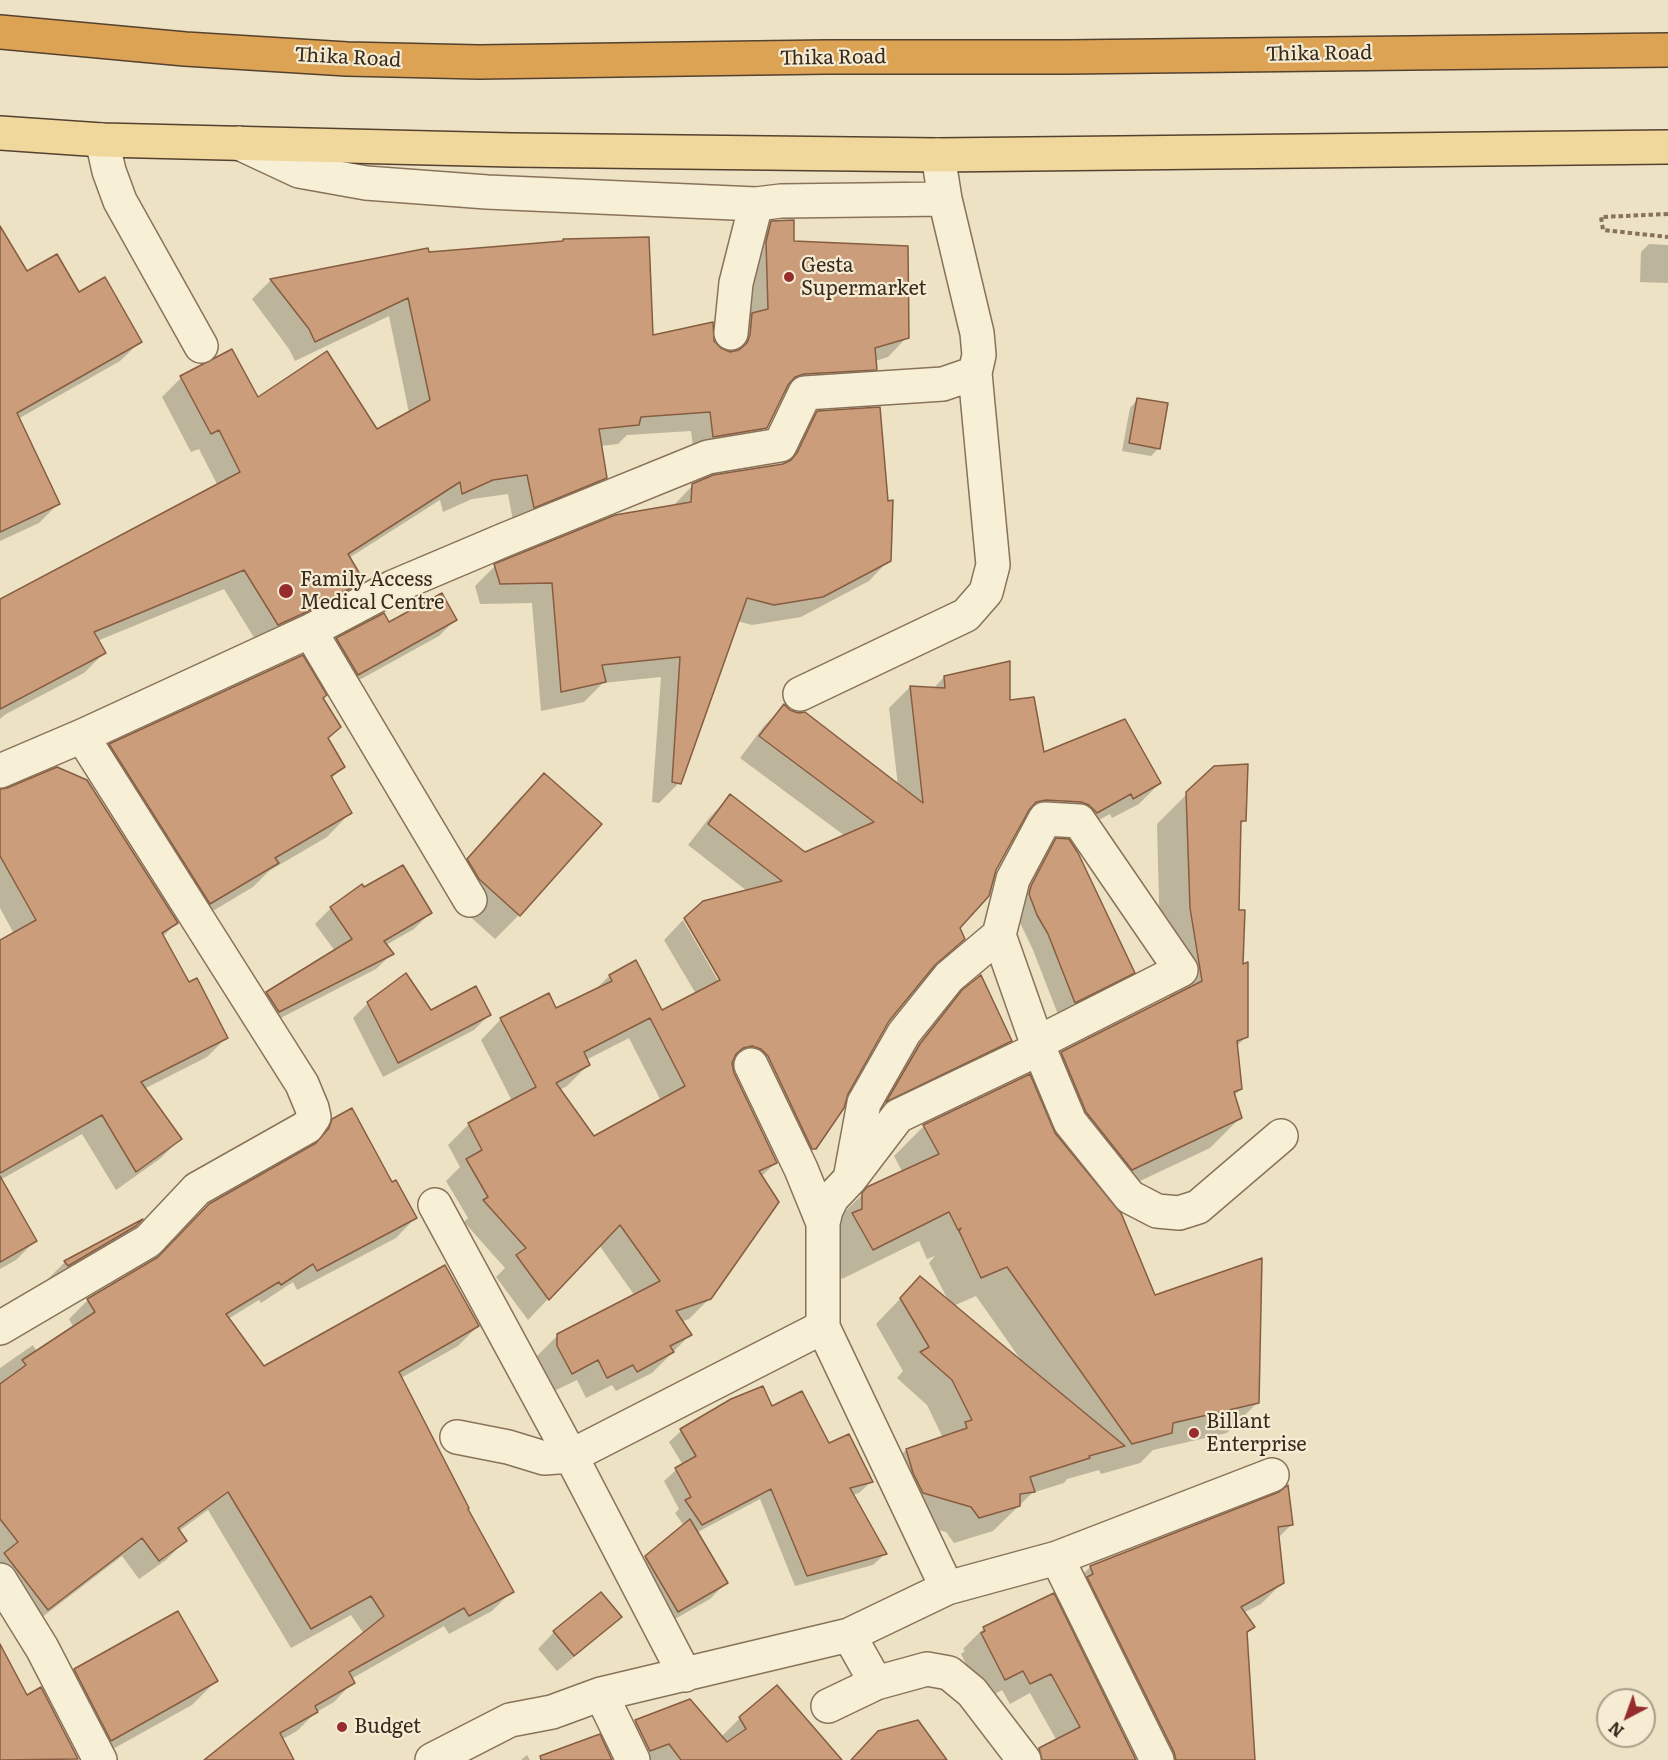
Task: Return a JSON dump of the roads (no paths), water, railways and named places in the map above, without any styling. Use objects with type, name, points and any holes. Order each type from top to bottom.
[{"type":"highway","name":"Thika Road","points":[[0,32],[301,56],[479,62],[1668,50]]},
{"type":"main road","points":[[0,133],[102,140],[512,150],[938,155],[1668,147]]},
{"type":"street","points":[[102,140],[109,171],[120,201],[201,346]]},
{"type":"street","points":[[239,143],[300,171],[366,183],[487,192],[756,204],[781,201],[945,199]]},
{"type":"street","points":[[800,694],[966,615],[986,592],[993,566],[975,373],[979,356],[977,333],[945,199],[938,155]]},
{"type":"street","points":[[731,333],[736,283],[756,204]]},
{"type":"street","points":[[0,771],[82,736],[310,631],[393,587],[708,457],[780,445],[805,393],[943,384],[975,373]]},
{"type":"street","points":[[310,631],[470,900]]},
{"type":"street","points":[[0,1328],[148,1241],[197,1190],[307,1127],[314,1117],[302,1084],[82,736]]},
{"type":"street","points":[[947,1588],[823,1327],[823,1223],[826,1209],[832,1198],[850,1179],[898,1116],[1030,1053],[1036,1042],[1181,970],[1079,821],[1045,819],[1013,879],[999,935],[1036,1042],[1070,1122],[1130,1197],[1157,1211],[1179,1213],[1198,1207],[1281,1136]]},
{"type":"street","points":[[850,1179],[864,1103],[904,1033],[949,977],[999,935]]},
{"type":"street","points":[[751,1065],[801,1169],[823,1223]]},
{"type":"street","points":[[435,1205],[571,1456],[685,1675]]},
{"type":"street","points":[[457,1437],[508,1447],[544,1458],[571,1456],[823,1327]]},
{"type":"street","points":[[432,1760],[510,1720],[552,1712],[601,1694],[849,1635],[947,1588],[1057,1558],[1272,1475]]},
{"type":"street","points":[[1057,1558],[1157,1760]]},
{"type":"street","points":[[0,1580],[42,1648],[100,1760]]},
{"type":"street","points":[[849,1635],[876,1683]]},
{"type":"street","points":[[828,1706],[876,1683],[927,1669],[949,1673],[972,1692],[1024,1760]]},
{"type":"street","points":[[601,1694],[633,1760]]},
{"type":"place","name":"Gesta Supermarket","points":[[789,277]]},
{"type":"place","name":"Family Access Medical Centre","points":[[286,591]]},
{"type":"place","name":"Billant Enterprise","points":[[1194,1433]]},
{"type":"place","name":"Budget","points":[[342,1727]]}]
